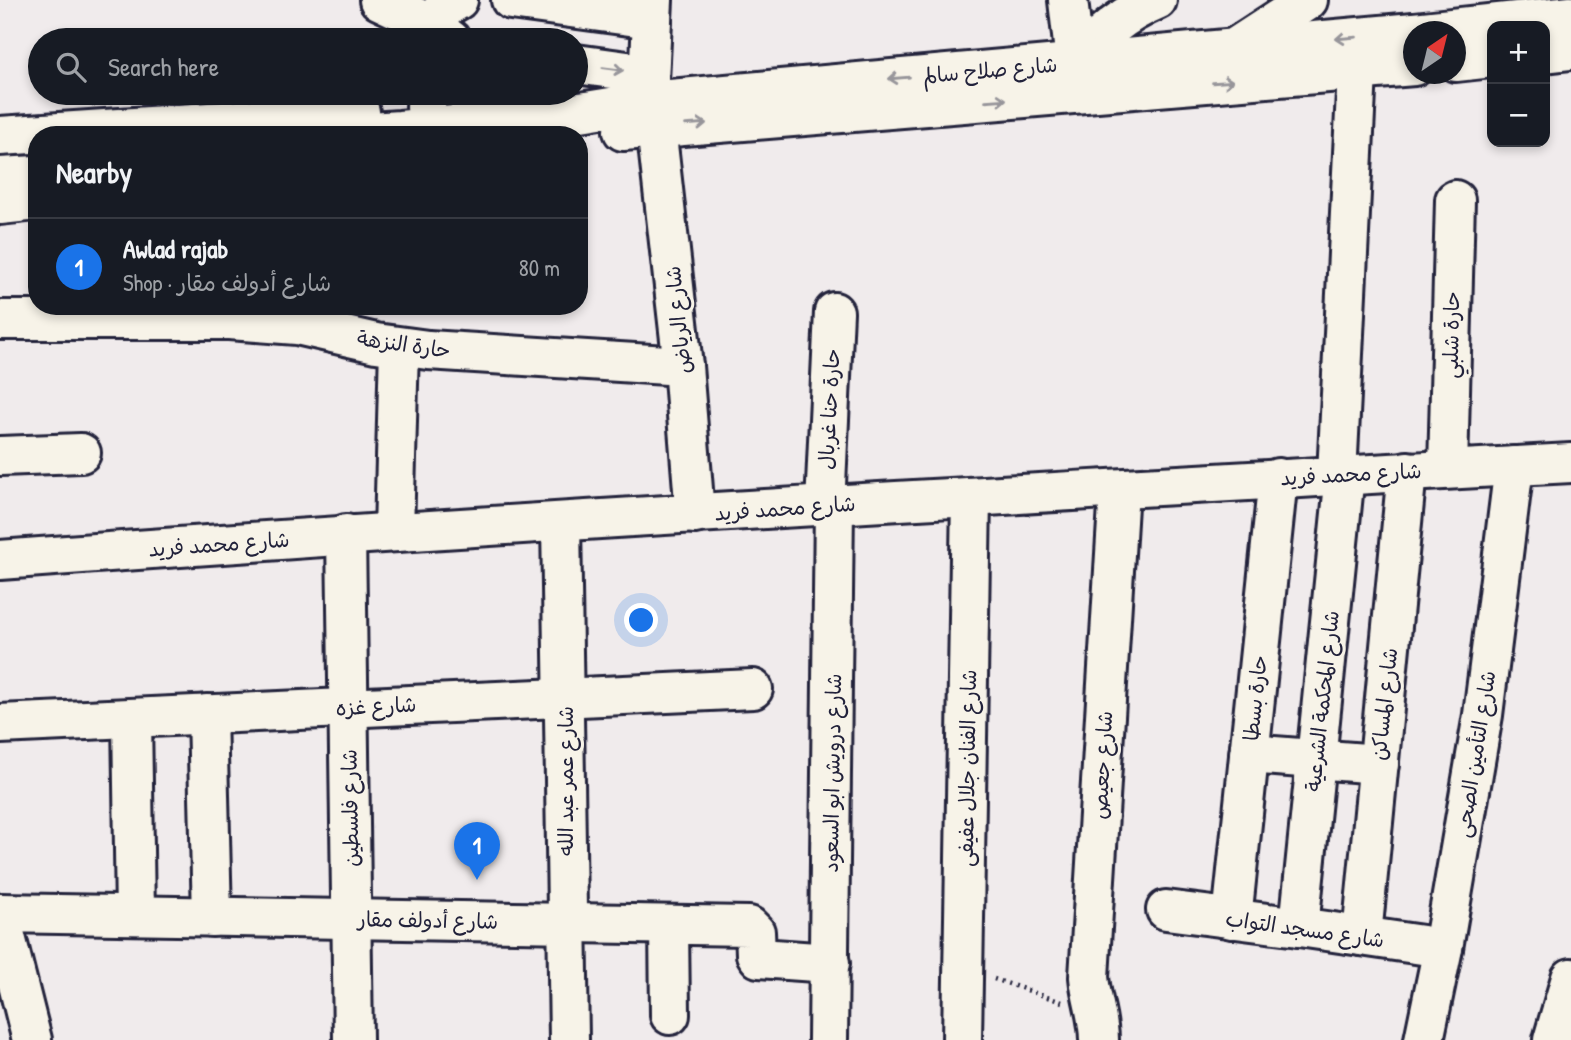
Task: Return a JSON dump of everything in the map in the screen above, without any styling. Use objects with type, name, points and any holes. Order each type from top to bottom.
[{"type":"street","points":[[379,0],[442,26]]},
{"type":"street","points":[[511,0],[653,10]]},
{"type":"street","points":[[1068,0],[1075,62]]},
{"type":"street","points":[[1075,62],[1117,22],[1157,0]]},
{"type":"street","points":[[1235,48],[1308,0]]},
{"type":"street","name":"شارع الرياض","points":[[653,10],[651,101],[683,366],[695,514]]},
{"type":"street","name":"شارع صلاح سالم","points":[[1466,27],[1571,15]]},
{"type":"street","name":"شارع صلاح سالم","points":[[587,126],[651,101],[1403,33]]},
{"type":"street","name":"شارع صلاح سالم","points":[[1466,47],[1487,56]]},
{"type":"street","points":[[1550,52],[1571,50]]},
{"type":"street","name":"شارع صلاح سالم","points":[[651,101],[1357,72],[1403,67]]},
{"type":"street","points":[[588,70],[651,101]]},
{"type":"street","name":"شارع المحكمة الشرعية","points":[[1299,927],[1341,475],[1357,72]]},
{"type":"street","points":[[358,126],[418,110]]},
{"type":"street","name":"شارع صلاح سالم","points":[[161,126],[418,110],[545,126]]},
{"type":"street","name":"شارع صلاح سالم","points":[[0,136],[28,134]]},
{"type":"street","points":[[0,157],[28,155]]},
{"type":"street","points":[[0,177],[28,175]]},
{"type":"street","name":"حارة شلبي","points":[[1448,469],[1455,200]]},
{"type":"street","points":[[0,205],[28,202]]},
{"type":"street","name":"حارة حنا غربال","points":[[829,506],[834,312]]},
{"type":"street","name":"حارة النزهة","points":[[0,320],[263,321],[298,325],[399,347],[683,366]]},
{"type":"street","points":[[394,531],[399,347]]},
{"type":"street","points":[[0,456],[81,453]]},
{"type":"street","name":"شارع محمد فريد","points":[[0,560],[394,531],[1571,463]]},
{"type":"street","name":"شارع التأمين الصحى","points":[[1424,1040],[1443,948],[1483,715],[1514,466]]},
{"type":"street","name":"شارع المساكن","points":[[1362,936],[1407,471]]},
{"type":"street","name":"حارة بسطا","points":[[1232,919],[1278,478]]},
{"type":"street","name":"شارع جعيص","points":[[1098,1027],[1089,977],[1119,489]]},
{"type":"street","name":"شارع الفنان جلال عفيفى","points":[[962,1040],[971,497]]},
{"type":"street","name":"شارع درويش ابو السعود","points":[[828,1040],[829,506]]},
{"type":"street","name":"شارع عمر عبد الله","points":[[561,522],[569,1040]]},
{"type":"street","name":"شارع فلسطين","points":[[346,534],[353,1040]]},
{"type":"street","name":"شارع غزه","points":[[0,724],[753,689]]},
{"type":"street","points":[[207,714],[212,917]]},
{"type":"street","points":[[132,718],[135,915]]},
{"type":"street","points":[[1249,754],[1378,764]]},
{"type":"street","name":"شارع مسجد التواب","points":[[1166,911],[1443,948]]},
{"type":"street","points":[[0,913],[32,1040]]},
{"type":"street","name":"شارع أدولف مقار","points":[[0,913],[748,926],[755,932],[755,954],[759,958],[830,963]]},
{"type":"street","points":[[669,925],[670,1016]]},
{"type":"street","points":[[1553,1040],[1571,978]]},
{"type":"path","points":[[963,968],[1098,1027]]},
{"type":"place","name":"Awlad rajab","points":[[477,880]]}]
